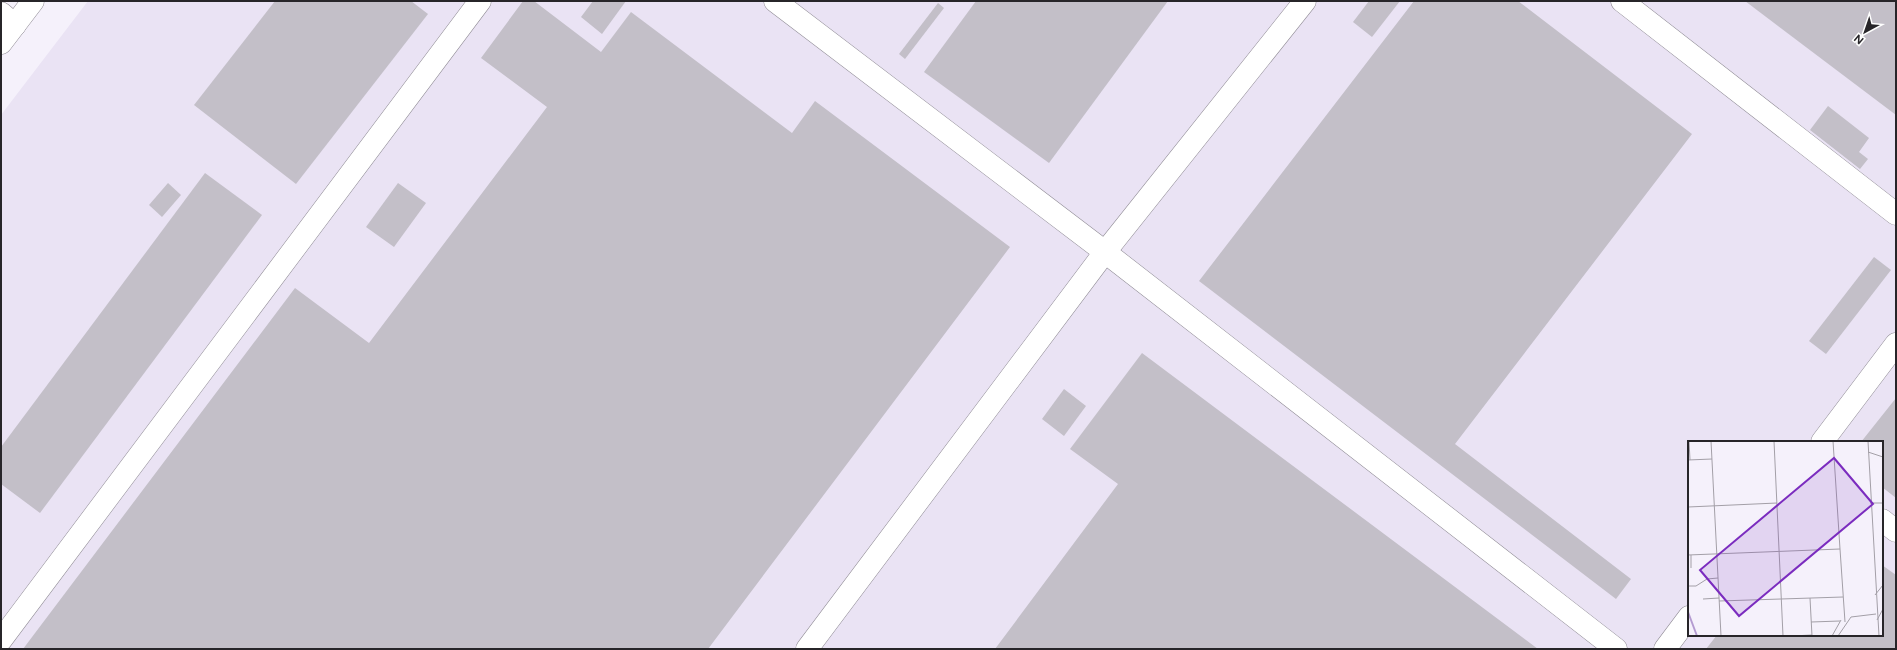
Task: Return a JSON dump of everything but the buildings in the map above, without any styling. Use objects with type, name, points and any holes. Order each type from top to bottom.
[{"type":"street","points":[[1,44],[8,19],[33,1]]},
{"type":"street","points":[[1,640],[480,1]]},
{"type":"street","points":[[774,1],[1105,252],[1616,649]]},
{"type":"street","points":[[807,649],[1105,252],[1305,1]]},
{"type":"street","points":[[1622,1],[1896,214]]},
{"type":"street","points":[[1823,441],[1896,344]]},
{"type":"street","points":[[1883,521],[1896,530]]},
{"type":"street","points":[[1665,649],[1688,618]]},
{"type":"shaded area","points":[[88,1],[1896,1],[1896,649],[1,649],[1,115]]}]
